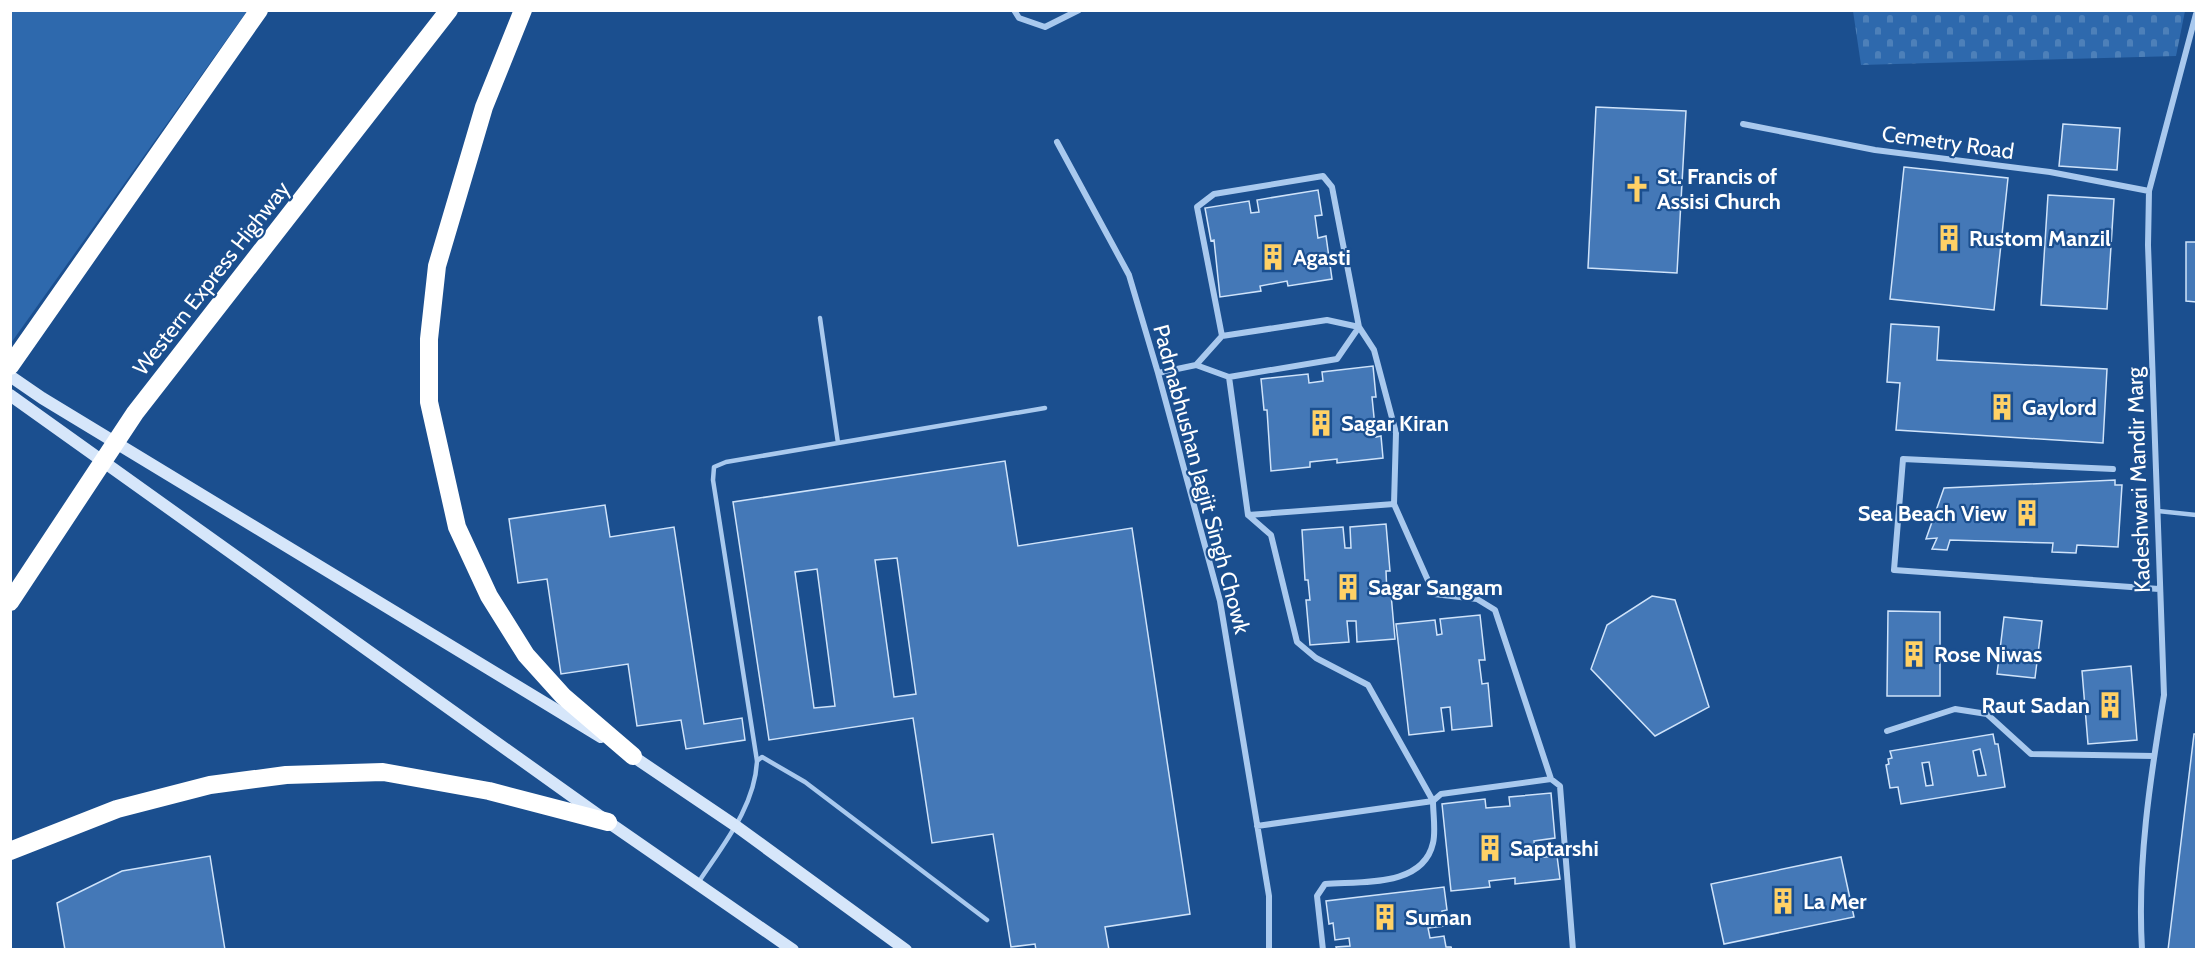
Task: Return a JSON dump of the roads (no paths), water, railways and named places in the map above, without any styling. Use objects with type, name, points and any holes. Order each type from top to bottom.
[{"type":"highway","points":[[10,366],[259,10]]},
{"type":"highway","name":"Western Express Highway","points":[[10,602],[135,413],[449,10]]},
{"type":"highway","points":[[523,10],[484,107],[437,266],[429,339],[429,402],[457,528],[489,596],[526,655],[541,672],[563,696],[633,756]]},
{"type":"highway","points":[[10,851],[117,809],[210,785],[286,775],[383,772],[489,791],[608,822]]},
{"type":"main road","points":[[10,376],[52,404],[633,756],[736,826],[906,950]]},
{"type":"main road","points":[[10,395],[608,822],[793,950]]},
{"type":"street","points":[[1014,10],[1019,18],[1045,27],[1079,10]]},
{"type":"street","name":"Kadeshwari Mandir Marg","points":[[2142,950],[2139,897],[2154,756],[2164,695],[2148,245],[2150,190],[2196,14]]},
{"type":"street","name":"Cemetry Road","points":[[1743,124],[1875,150],[2050,172],[2150,190]]},
{"type":"street","name":"Padmabhushan Jagjit Singh Chowk","points":[[1057,142],[1129,275],[1220,601],[1269,896],[1269,950]]},
{"type":"street","points":[[1222,336],[1197,207],[1214,194],[1323,176],[1332,187],[1359,327],[1374,350],[1396,434],[1394,504],[1434,594],[1477,599],[1495,610],[1551,779],[1560,786],[1573,950]]},
{"type":"street","points":[[1196,365],[1222,336],[1327,320],[1359,327]]},
{"type":"street","points":[[1158,373],[1196,365],[1229,377],[1337,359],[1359,327]]},
{"type":"street","points":[[1229,377],[1248,515],[1271,535],[1297,642],[1316,658],[1368,685],[1433,801],[1433,843],[1422,864],[1399,878],[1325,884],[1317,896],[1323,950]]},
{"type":"street","points":[[2113,469],[1903,459],[1894,570],[2159,589]]},
{"type":"street","points":[[1248,515],[1394,504]]},
{"type":"street","points":[[1887,732],[1955,709],[1987,714],[2031,754],[2154,756]]},
{"type":"street","points":[[1257,826],[1433,801],[1441,794],[1551,779]]},
{"type":"lane","points":[[820,318],[838,443]]},
{"type":"lane","points":[[698,883],[736,826],[754,784],[757,761],[713,480],[714,467],[726,462],[1045,408]]},
{"type":"lane","points":[[2158,511],[2196,515]]},
{"type":"lane","points":[[757,761],[765,758],[806,782],[987,920]]},
{"type":"place","name":"St. Francis of Assisi Church","points":[[1637,189]]},
{"type":"place","name":"Rustom Manzil","points":[[1949,238]]},
{"type":"place","name":"Agasti","points":[[1273,257]]},
{"type":"place","name":"Gaylord","points":[[2002,407]]},
{"type":"place","name":"Sagar Kiran","points":[[1321,423]]},
{"type":"place","name":"Sea Beach View","points":[[2027,513]]},
{"type":"place","name":"Sagar Sangam","points":[[1348,587]]},
{"type":"place","name":"Rose Niwas","points":[[1914,654]]},
{"type":"place","name":"Raut Sadan","points":[[2110,705]]},
{"type":"place","name":"Saptarshi","points":[[1490,848]]},
{"type":"place","name":"La Mer","points":[[1783,901]]},
{"type":"place","name":"Suman","points":[[1385,917]]}]
